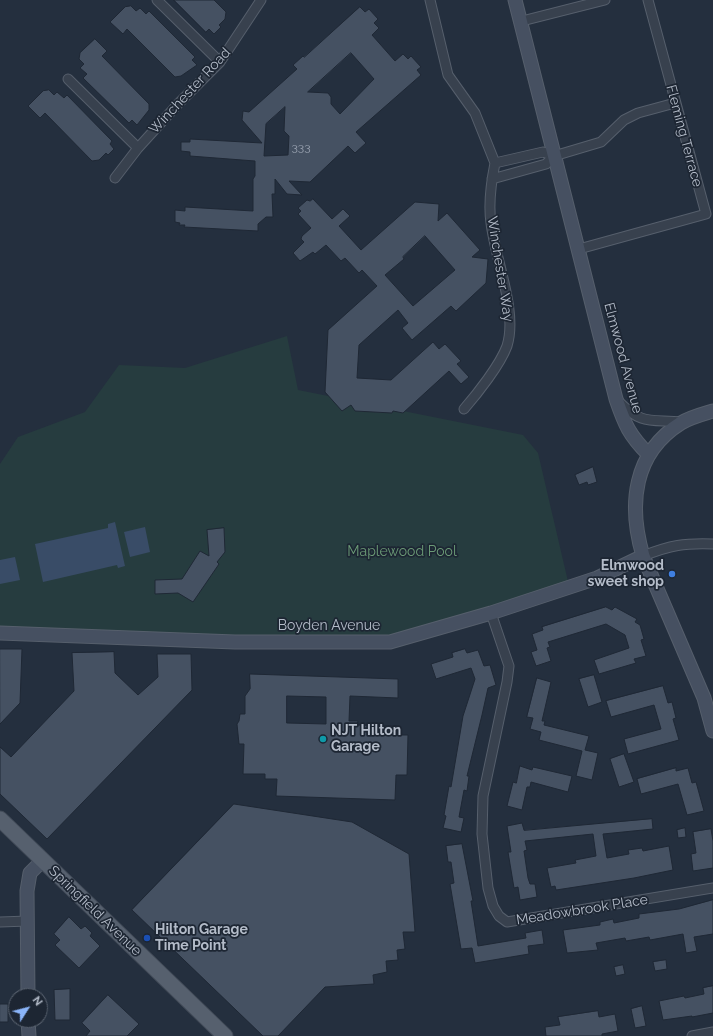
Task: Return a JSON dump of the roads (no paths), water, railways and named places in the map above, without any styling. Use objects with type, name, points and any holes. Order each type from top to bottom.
[{"type":"main road","name":"Springfield Avenue","points":[[0,819],[225,1036]]},
{"type":"street","points":[[157,0],[220,62]]},
{"type":"street","name":"Winchester Road","points":[[115,178],[138,148],[178,104],[220,62],[261,0]]},
{"type":"street","points":[[430,0],[448,75],[475,113],[495,163],[543,152],[554,156]]},
{"type":"street","name":"Elmwood Avenue","points":[[515,0],[522,21],[554,156],[579,249],[616,399],[627,430],[634,440],[649,455]]},
{"type":"street","points":[[522,21],[605,0]]},
{"type":"street","name":"Fleming Terrace","points":[[579,249],[706,214],[648,0]]},
{"type":"street","points":[[68,79],[138,148]]},
{"type":"street","points":[[492,179],[546,164],[554,156],[601,142],[624,120],[638,113],[675,103]]},
{"type":"street","name":"Winchester Way","points":[[464,409],[477,394],[507,347],[509,327],[507,299],[491,223],[490,197],[495,163]]},
{"type":"street","points":[[616,399],[639,418],[651,421],[682,422],[713,412]]},
{"type":"street","points":[[682,422],[661,439],[643,465],[636,488],[635,511],[637,533],[643,556],[709,698],[713,731]]},
{"type":"street","points":[[643,556],[665,547],[683,543],[713,544]]},
{"type":"street","name":"Boyden Avenue","points":[[0,632],[235,642],[390,642],[491,613],[606,575],[643,556]]},
{"type":"street","name":"Meadowbrook Place","points":[[491,613],[509,666],[484,796],[482,834],[488,888],[492,906],[499,916],[507,922],[713,888]]},
{"type":"street","points":[[28,988],[27,891],[30,874],[43,860]]},
{"type":"street","points":[[0,922],[28,921]]},
{"type":"street","points":[[692,1036],[713,1032]]},
{"type":"water","points":[[115,522],[125,566],[118,568],[117,565],[43,582],[35,544],[108,528],[108,524]]},
{"type":"water","points":[[145,527],[150,552],[130,557],[124,532]]},
{"type":"water","points":[[15,557],[20,580],[0,584],[0,560]]},
{"type":"place","name":"Elmwood sweet shop","points":[[672,574]]},
{"type":"place","name":"NJT Hilton Garage","points":[[323,739]]},
{"type":"place","name":"Hilton Garage Time Point","points":[[147,938]]},
{"type":"park label","name":"Maplewood Pool","points":[[402,552]]}]
